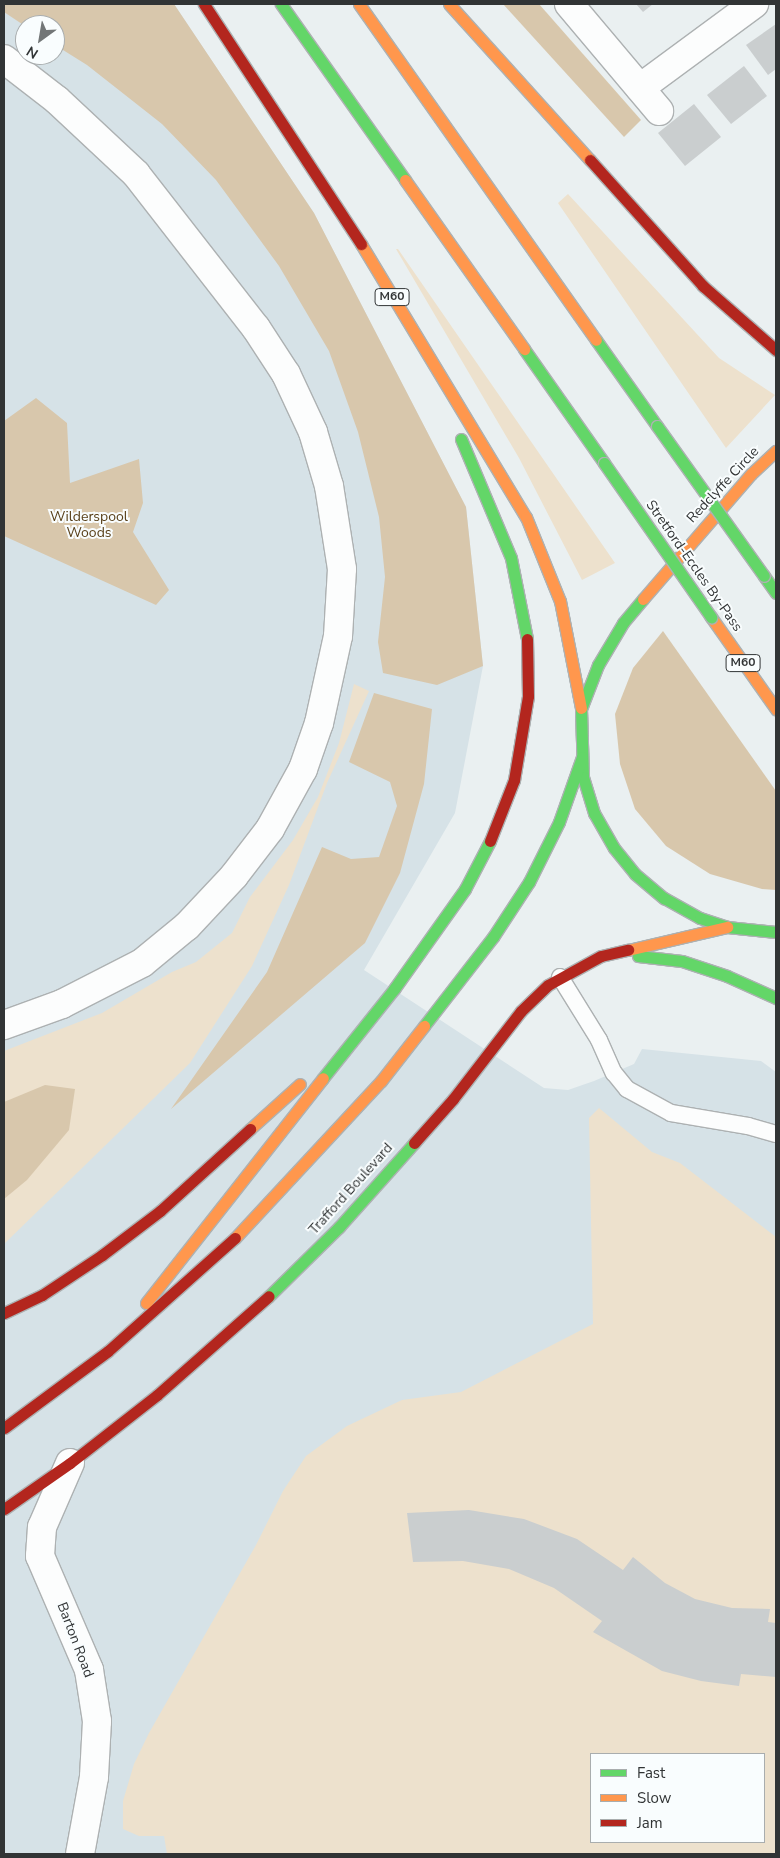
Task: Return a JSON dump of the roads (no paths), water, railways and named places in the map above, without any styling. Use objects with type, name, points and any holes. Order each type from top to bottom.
[{"type":"main road","name":"M60","points":[[204,4],[363,247],[419,344],[526,517],[560,601],[581,709]]},
{"type":"main road","name":"Stretford-Eccles By-Pass","points":[[281,4],[776,709]]},
{"type":"main road","points":[[359,4],[776,593]]},
{"type":"main road","points":[[448,4],[704,286],[776,350]]},
{"type":"main road","name":"M60","points":[[394,989],[465,889],[501,818],[524,738],[528,696],[527,639],[521,599],[502,532],[419,344]]},
{"type":"main road","name":"Redclyffe Circle","points":[[776,451],[751,474],[623,623],[598,665],[581,709],[583,777],[594,813],[614,848],[635,874],[664,898],[700,918],[728,928],[776,932]]},
{"type":"main road","points":[[4,1428],[108,1351],[243,1232],[381,1081],[443,1003],[532,876],[559,822],[582,757]]},
{"type":"main road","name":"Trafford Boulevard","points":[[4,1509],[70,1464],[157,1395],[282,1284],[339,1226],[453,1099],[521,1011],[560,977],[601,956],[728,928]]},
{"type":"main road","points":[[750,931],[776,944]]},
{"type":"main road","points":[[601,956],[649,956],[682,961],[727,976],[776,998]]},
{"type":"main road","points":[[4,1313],[50,1290],[102,1255],[160,1210],[255,1128],[394,989]]},
{"type":"main road","points":[[108,1351],[394,989]]},
{"type":"street","points":[[569,4],[660,111]]},
{"type":"street","points":[[640,88],[754,4]]},
{"type":"street","points":[[4,59],[63,106],[136,174],[256,328],[286,374],[313,432],[330,486],[342,569],[338,636],[319,723],[303,769],[264,837],[234,876],[187,926],[142,963],[62,1004],[5,1024]]},
{"type":"street","name":"Barton Road","points":[[70,1464],[42,1527],[40,1556],[89,1670],[97,1721],[94,1777],[80,1854]]},
{"type":"lane","points":[[560,977],[599,1040],[614,1073],[627,1089],[671,1113],[748,1126],[776,1134]]},
{"type":"park label","name":"Wilderspool Woods","points":[[89,526]]}]
